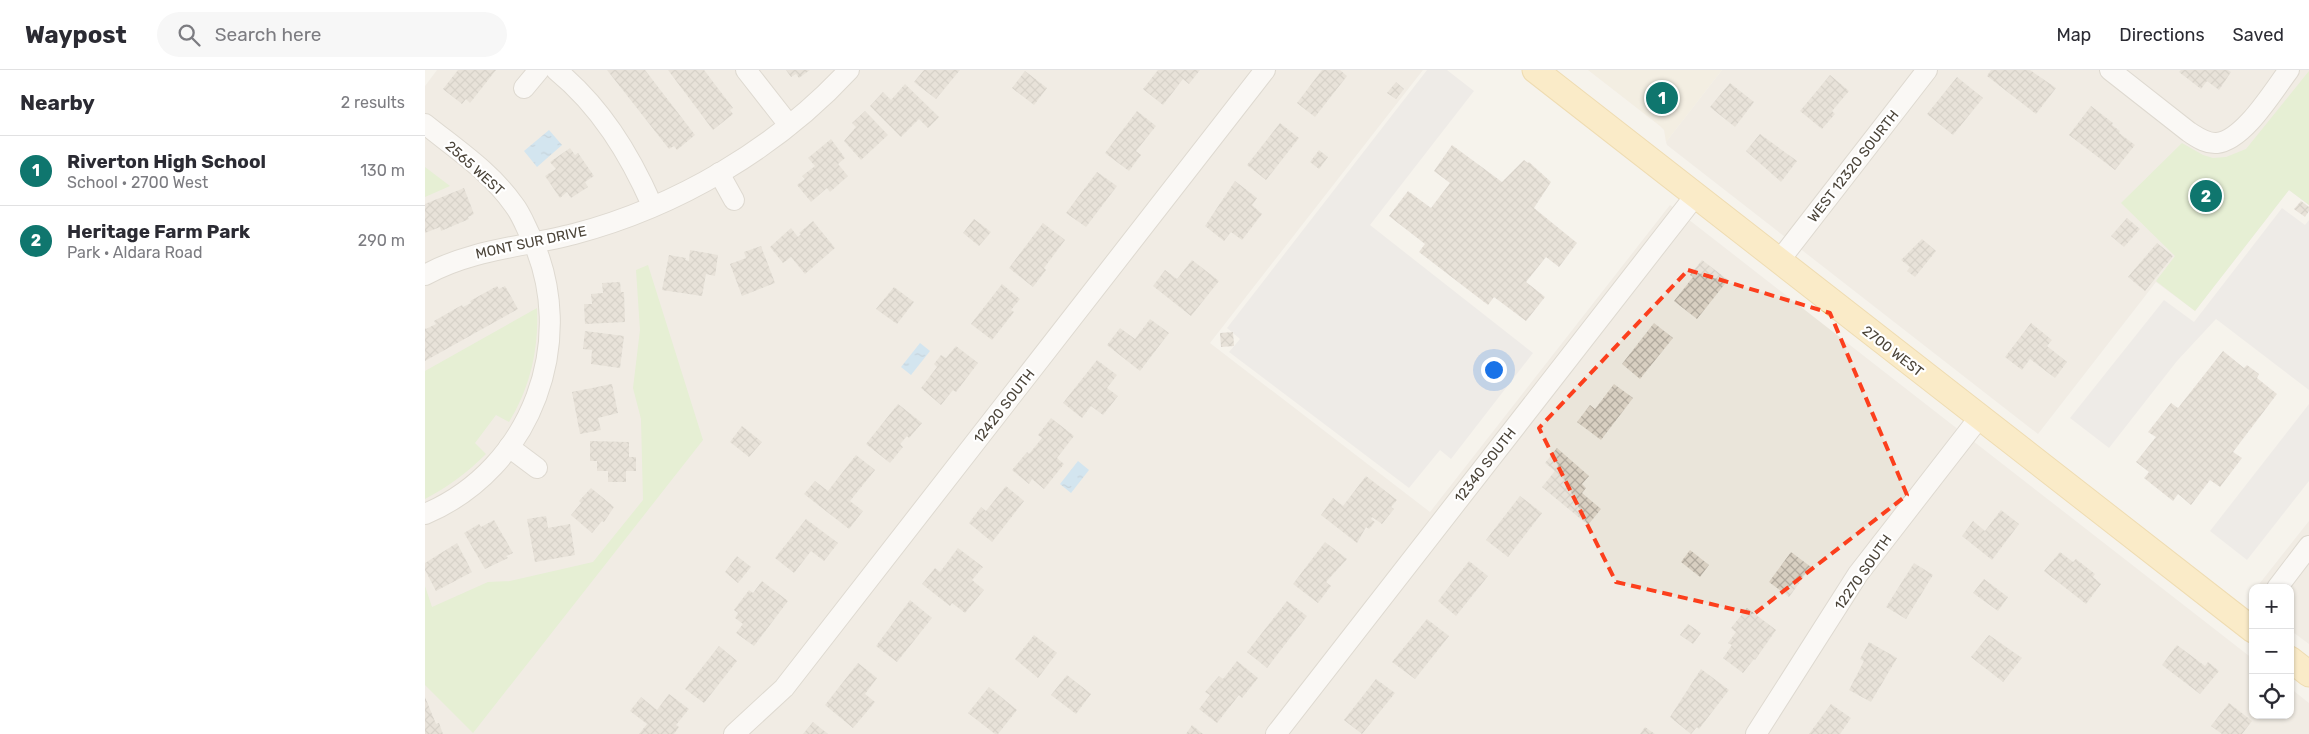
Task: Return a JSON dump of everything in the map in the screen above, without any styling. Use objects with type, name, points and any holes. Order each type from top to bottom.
[{"type":"main road","name":"2700 WEST","points":[[1535,70],[1979,418],[2249,622]]},
{"type":"main road","points":[[2294,662],[2309,674]]},
{"type":"street","points":[[524,88],[539,70]]},
{"type":"street","points":[[555,70],[582,94],[620,141],[653,205]]},
{"type":"street","points":[[746,70],[789,125]]},
{"type":"street","name":"MONT SUR DRIVE","points":[[425,275],[465,257],[589,230],[653,205],[719,173],[789,125],[849,70]]},
{"type":"street","name":"12420 SOUTH","points":[[735,734],[784,688],[1265,70]]},
{"type":"street","name":"WEST 12320 SOURTH","points":[[1779,261],[1927,70]]},
{"type":"street","points":[[2110,70],[2202,141],[2216,143],[2229,140],[2241,131],[2289,70]]},
{"type":"street","name":"2565 WEST","points":[[425,124],[478,167],[504,192],[515,207],[541,261],[548,289],[551,323],[548,358],[528,419],[490,471],[466,491],[425,514]]},
{"type":"street","points":[[719,173],[735,200]]},
{"type":"street","name":"12340 SOUTH","points":[[1276,734],[1695,196]]},
{"type":"street","name":"12270 SOUTH","points":[[1757,734],[1858,574],[1979,418]]},
{"type":"street","points":[[509,447],[537,468]]},
{"type":"street","points":[[2280,584],[2309,546]]},
{"type":"highlighted area","points":[[1688,270],[1830,313],[1907,495],[1754,614],[1616,582],[1539,428]]},
{"type":"shaded area","points":[[437,70],[1423,70],[1210,343],[1430,512],[1670,205],[2249,656],[2249,719],[2294,719],[2294,691],[2309,703],[2309,734],[425,734],[425,86]]},
{"type":"shaded area","points":[[1427,70],[1447,70],[1474,91],[1370,225],[1533,353],[1451,459],[1440,450],[1409,488],[1229,352],[1240,339],[1227,328]]},
{"type":"shaded area","points":[[1588,70],[1722,70],[1666,142],[1664,130],[1660,126]]},
{"type":"shaded area","points":[[1722,70],[2309,70],[2309,205],[2289,190],[2195,311],[2156,282],[2038,434],[1667,145],[1666,142]]},
{"type":"shaded area","points":[[2282,208],[2305,225],[2309,220],[2309,390],[2216,319],[2177,361],[2109,448],[2070,418],[2164,300],[2194,322]]},
{"type":"shaded area","points":[[2309,404],[2309,481],[2247,560],[2210,531]]},
{"type":"shaded area","points":[[2309,521],[2309,644],[2294,633],[2294,584],[2259,584]]},
{"type":"green space","points":[[2309,71],[2309,205],[2289,190],[2195,311],[2156,281],[2175,256],[2121,203],[2182,143],[2203,155],[2213,158],[2226,157],[2246,149]]},
{"type":"green space","points":[[425,167],[450,186],[425,197]]},
{"type":"green space","points":[[648,265],[703,440],[473,733],[425,685],[425,586],[432,607],[488,582],[510,581],[593,562],[643,500],[641,419],[633,388],[640,330],[636,270]]},
{"type":"green space","points":[[537,308],[535,353],[532,368],[523,396],[509,422],[496,415],[475,443],[486,454],[457,479],[425,499],[425,371]]},
{"type":"water","points":[[549,130],[562,145],[537,167],[524,151]]},
{"type":"water","points":[[920,343],[930,351],[911,375],[901,367]]},
{"type":"water","points":[[1078,461],[1089,470],[1071,493],[1060,484]]},
{"type":"building","points":[[458,70],[496,70],[470,103],[466,99],[462,104],[443,89]]},
{"type":"building","points":[[607,70],[645,70],[695,135],[677,150],[674,146],[669,149]]},
{"type":"building","points":[[668,70],[704,70],[733,108],[730,110],[733,114],[713,130]]},
{"type":"building","points":[[786,70],[810,70],[799,78],[796,74],[791,77]]},
{"type":"building","points":[[924,70],[960,70],[936,99],[914,82]]},
{"type":"building","points":[[1158,70],[1200,70],[1189,84],[1183,79],[1163,105],[1143,89]]},
{"type":"building","points":[[1322,70],[1340,70],[1347,76],[1315,117],[1297,103]]},
{"type":"building","points":[[1991,70],[2030,70],[2056,88],[2036,114],[1987,76]]},
{"type":"building","points":[[2181,70],[2228,70],[2231,72],[2219,90],[2207,81],[2201,89],[2179,72]]},
{"type":"building","points":[[1025,71],[1047,88],[1034,105],[1012,88]]},
{"type":"building","points":[[1830,75],[1849,91],[1832,111],[1835,114],[1822,129],[1800,111]]},
{"type":"building","points":[[1957,77],[1983,98],[1953,135],[1927,114]]},
{"type":"building","points":[[1396,82],[1404,89],[1396,99],[1387,93]]},
{"type":"building","points":[[1730,83],[1754,102],[1735,127],[1710,107]]},
{"type":"building","points":[[905,84],[939,117],[928,128],[919,119],[901,137],[870,106],[883,92],[891,100]]},
{"type":"building","points":[[2091,106],[2113,123],[2112,125],[2120,131],[2119,133],[2135,145],[2115,170],[2069,135]]},
{"type":"building","points":[[865,111],[888,135],[861,160],[844,141],[856,127],[852,123]]},
{"type":"building","points":[[1137,111],[1156,126],[1136,151],[1141,155],[1129,171],[1105,153]]},
{"type":"building","points":[[1280,123],[1299,138],[1266,180],[1247,165]]},
{"type":"building","points":[[1760,134],[1797,161],[1781,182],[1746,151]]},
{"type":"building","points":[[831,139],[845,158],[838,164],[848,176],[830,192],[827,188],[811,202],[797,185],[805,179],[802,176],[815,166],[808,158]]},
{"type":"building","points":[[1452,145],[1502,182],[1524,160],[1529,162],[1551,182],[1534,208],[1577,243],[1559,267],[1546,257],[1526,282],[1545,297],[1526,321],[1494,297],[1488,305],[1419,252],[1425,244],[1389,216],[1408,191],[1431,208],[1450,183],[1434,171]]},
{"type":"building","points":[[570,148],[575,155],[578,153],[594,176],[585,182],[588,187],[571,198],[567,192],[560,198],[545,176],[556,169],[550,162]]},
{"type":"building","points":[[1319,150],[1328,157],[1319,169],[1310,162]]},
{"type":"building","points":[[1097,172],[1117,186],[1086,227],[1066,213]]},
{"type":"building","points":[[1235,181],[1257,198],[1252,205],[1262,214],[1242,240],[1231,232],[1224,241],[1205,226]]},
{"type":"building","points":[[464,188],[474,214],[468,217],[469,219],[441,231],[440,227],[425,233],[425,204]]},
{"type":"building","points":[[2301,201],[2309,207],[2305,217],[2294,209]]},
{"type":"building","points":[[2127,218],[2140,229],[2124,247],[2111,236]]},
{"type":"building","points":[[974,219],[991,232],[979,246],[963,233]]},
{"type":"building","points":[[813,221],[835,248],[805,274],[791,257],[783,263],[770,247],[791,228],[798,237],[801,234],[799,233]]},
{"type":"building","points":[[1043,223],[1065,240],[1044,268],[1046,270],[1033,287],[1009,268]]},
{"type":"building","points":[[1922,239],[1936,251],[1915,277],[1907,271],[1910,267],[1901,260]]},
{"type":"building","points":[[2157,243],[2173,256],[2145,291],[2128,277]]},
{"type":"building","points":[[761,246],[775,283],[742,296],[730,264],[746,258],[744,252]]},
{"type":"building","points":[[690,250],[718,255],[715,276],[706,274],[702,296],[662,290],[669,255],[686,258],[685,260],[689,261]]},
{"type":"building","points":[[1192,260],[1219,281],[1191,316],[1153,286],[1165,270],[1177,279]]},
{"type":"building","points":[[1702,260],[1728,280],[1697,319],[1674,301],[1693,277],[1690,275]]},
{"type":"building","points":[[620,282],[621,292],[624,292],[625,322],[585,324],[584,304],[592,304],[591,294],[603,293],[602,283]]},
{"type":"building","points":[[1002,284],[1020,299],[1011,310],[1014,312],[992,340],[971,324]]},
{"type":"building","points":[[497,286],[499,289],[505,286],[518,309],[425,361],[425,328],[436,324],[434,321],[462,305],[463,307],[471,303],[470,301]]},
{"type":"building","points":[[894,287],[914,302],[897,324],[876,309]]},
{"type":"building","points":[[1150,319],[1169,333],[1140,371],[1107,345],[1120,328],[1135,339]]},
{"type":"building","points":[[1654,323],[1673,338],[1640,379],[1622,364]]},
{"type":"building","points":[[2031,323],[2052,340],[2047,346],[2067,362],[2055,378],[2030,359],[2022,370],[2005,357]]},
{"type":"building","points":[[585,331],[624,336],[620,368],[591,364],[592,350],[583,349]]},
{"type":"building","points":[[1233,332],[1234,346],[1221,347],[1220,333]]},
{"type":"building","points":[[956,346],[978,363],[956,392],[953,390],[941,405],[921,388],[937,367],[934,364],[941,355],[946,358]]},
{"type":"building","points":[[2223,351],[2244,368],[2247,365],[2259,374],[2257,378],[2277,394],[2233,452],[2242,458],[2220,487],[2210,480],[2191,505],[2178,494],[2173,501],[2144,478],[2149,472],[2136,462],[2156,437],[2148,432],[2171,403],[2178,408]]},
{"type":"building","points":[[1097,360],[1117,375],[1107,388],[1118,396],[1103,415],[1091,406],[1082,418],[1063,403]]},
{"type":"building","points":[[612,384],[618,413],[598,418],[601,430],[580,434],[572,392]]},
{"type":"building","points":[[1614,384],[1633,398],[1601,440],[1577,422],[1590,405],[1595,409]]},
{"type":"building","points":[[898,404],[922,423],[909,438],[907,436],[900,444],[903,447],[890,463],[866,444]]},
{"type":"building","points":[[1051,418],[1074,436],[1057,458],[1064,464],[1044,489],[1032,479],[1029,484],[1012,470],[1042,438],[1038,435]]},
{"type":"building","points":[[742,426],[762,442],[749,457],[730,442]]},
{"type":"building","points":[[590,441],[629,442],[629,457],[636,457],[636,471],[626,471],[626,482],[608,482],[608,471],[597,471],[597,461],[590,461]]},
{"type":"building","points":[[1557,448],[1589,476],[1582,484],[1586,488],[1582,493],[1601,509],[1588,525],[1542,487],[1555,471],[1545,463]]},
{"type":"building","points":[[856,455],[875,470],[850,501],[863,511],[849,529],[804,494],[815,481],[828,491]]},
{"type":"building","points":[[1366,476],[1397,500],[1391,507],[1394,509],[1382,524],[1372,517],[1371,519],[1375,522],[1369,529],[1366,527],[1357,543],[1321,515],[1333,498],[1343,506]]},
{"type":"building","points":[[1006,486],[1024,501],[992,542],[969,523],[981,507],[986,511]]},
{"type":"building","points":[[591,488],[614,507],[604,522],[602,521],[592,533],[571,515],[581,503],[579,501]]},
{"type":"building","points":[[1520,496],[1542,513],[1508,557],[1486,540]]},
{"type":"building","points":[[2001,510],[2019,524],[1992,560],[1962,536],[1973,521],[1985,531]]},
{"type":"building","points":[[546,516],[548,528],[570,524],[575,555],[535,562],[527,519]]},
{"type":"building","points":[[806,519],[838,543],[824,561],[811,551],[794,573],[775,558]]},
{"type":"building","points":[[494,520],[513,553],[506,556],[508,558],[485,569],[464,533],[479,524],[481,527]]},
{"type":"building","points":[[1325,542],[1347,559],[1326,582],[1331,586],[1318,603],[1293,584]]},
{"type":"building","points":[[457,543],[472,572],[436,591],[425,570],[425,563]]},
{"type":"building","points":[[958,548],[983,567],[972,580],[984,590],[965,613],[952,603],[950,606],[922,584],[935,568],[940,572]]},
{"type":"building","points":[[1690,550],[1709,565],[1700,577],[1681,562]]},
{"type":"building","points":[[1791,552],[1811,567],[1789,597],[1769,582]]},
{"type":"building","points":[[2060,552],[2073,562],[2076,559],[2095,574],[2093,577],[2101,584],[2086,604],[2044,571]]},
{"type":"building","points":[[737,556],[751,567],[738,583],[725,572]]},
{"type":"building","points":[[1469,561],[1488,576],[1456,616],[1438,601]]},
{"type":"building","points":[[1914,563],[1933,575],[1906,619],[1886,607]]},
{"type":"building","points":[[1984,579],[2008,597],[1998,611],[1973,593]]},
{"type":"building","points":[[762,581],[788,601],[754,646],[736,633],[743,624],[735,618],[738,613],[734,610],[749,590],[753,593]]},
{"type":"building","points":[[910,600],[932,618],[897,662],[876,646]]},
{"type":"building","points":[[1287,601],[1307,616],[1267,668],[1247,652]]},
{"type":"building","points":[[1747,608],[1776,630],[1755,660],[1743,673],[1723,658],[1732,645],[1728,643],[1736,632],[1731,628]]},
{"type":"building","points":[[1427,619],[1449,636],[1415,679],[1392,662]]},
{"type":"building","points":[[1688,624],[1701,633],[1693,644],[1680,635]]},
{"type":"building","points":[[1034,635],[1057,653],[1038,678],[1015,659]]},
{"type":"building","points":[[1989,635],[2022,658],[2003,682],[1971,657]]},
{"type":"building","points":[[1869,642],[1897,658],[1871,702],[1849,690],[1864,661],[1860,659]]},
{"type":"building","points":[[2177,645],[2205,666],[2208,662],[2219,671],[2200,694],[2162,665]]},
{"type":"building","points":[[719,646],[737,661],[704,703],[685,689]]},
{"type":"building","points":[[1237,661],[1258,678],[1242,698],[1239,695],[1217,723],[1199,709],[1210,695],[1205,692],[1219,676],[1223,679]]},
{"type":"building","points":[[858,663],[877,678],[865,694],[875,702],[853,728],[825,705]]},
{"type":"building","points":[[1701,669],[1729,690],[1699,729],[1697,727],[1691,734],[1670,717]]},
{"type":"building","points":[[1067,675],[1091,694],[1076,714],[1051,695]]},
{"type":"building","points":[[1376,679],[1395,693],[1362,734],[1344,720]]},
{"type":"building","points":[[989,687],[1017,710],[998,734],[995,734],[968,713]]},
{"type":"building","points":[[669,694],[689,709],[676,725],[679,727],[674,734],[639,734],[647,724],[630,711],[641,697],[657,710]]},
{"type":"building","points":[[425,697],[436,724],[439,723],[443,734],[425,734]]},
{"type":"building","points":[[2229,703],[2252,721],[2242,734],[2222,734],[2211,726]]},
{"type":"building","points":[[1831,704],[1851,718],[1840,734],[1809,734]]},
{"type":"building","points":[[813,722],[828,734],[803,734]]},
{"type":"building","points":[[1192,725],[1203,734],[1186,734]]},
{"type":"building","points":[[1645,727],[1655,734],[1640,734]]},
{"type":"place","name":"Riverton High School","points":[[1662,98]]},
{"type":"place","name":"Heritage Farm Park","points":[[2206,196]]}]
